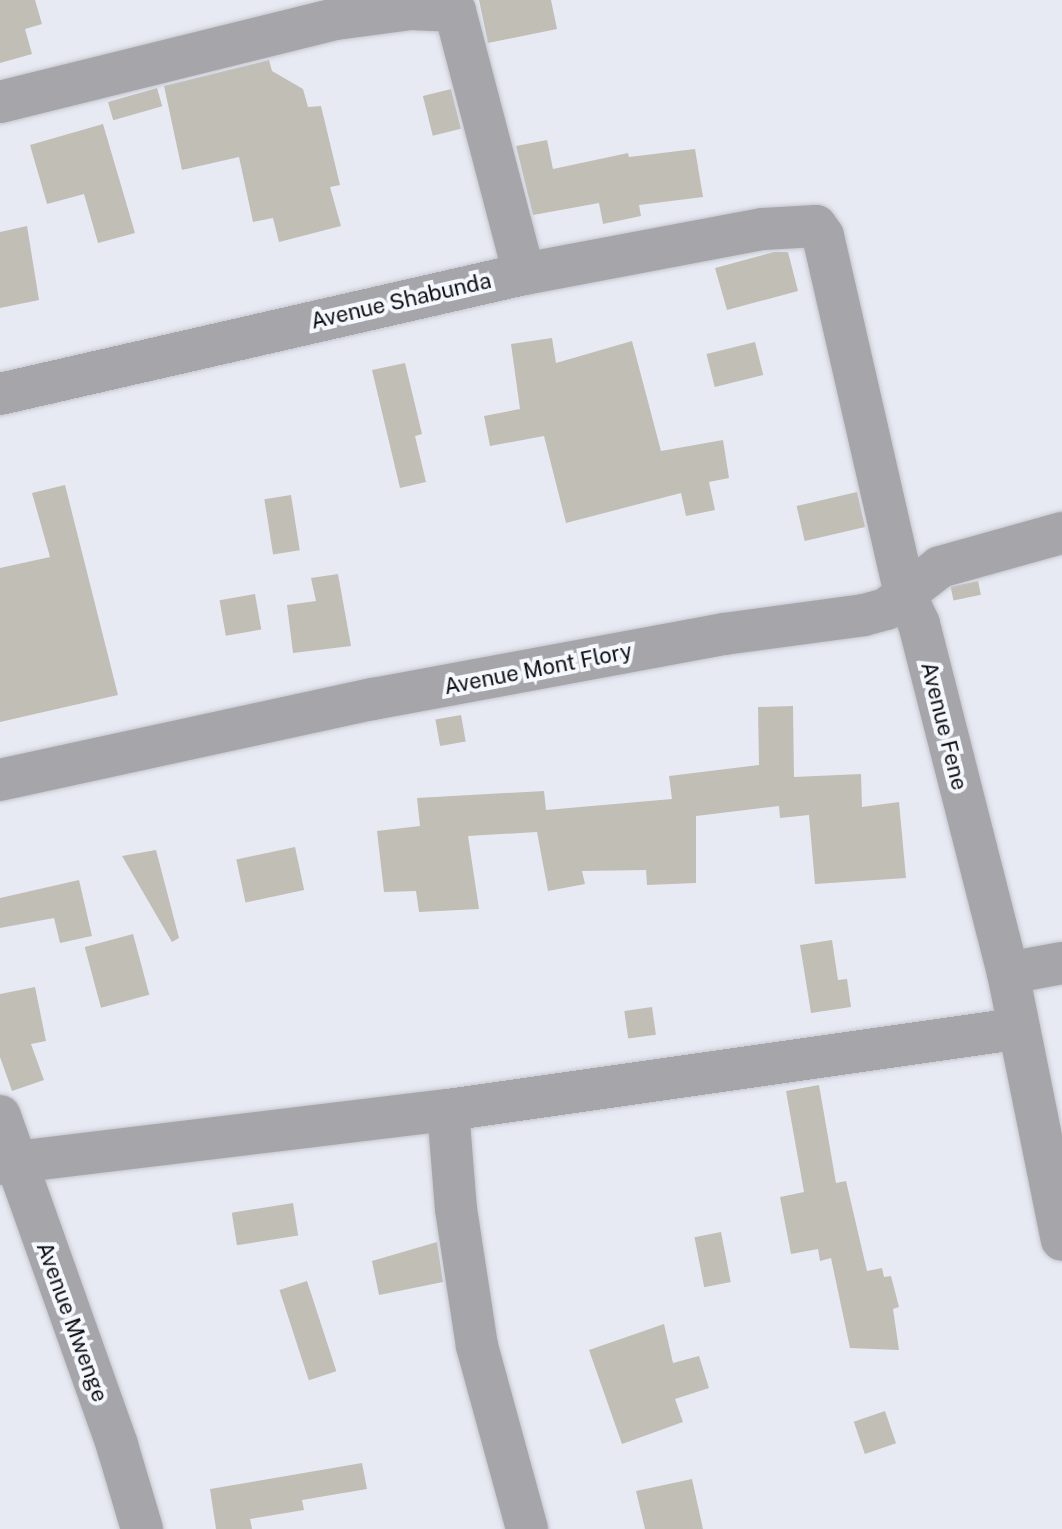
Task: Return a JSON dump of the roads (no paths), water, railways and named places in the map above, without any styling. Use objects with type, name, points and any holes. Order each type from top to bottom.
[{"type":"street","points":[[0,102],[336,19],[411,9],[455,11],[524,274]]},
{"type":"street","name":"Avenue Shabunda","points":[[0,394],[524,274],[806,223]]},
{"type":"street","name":"Avenue Fene","points":[[806,223],[823,236],[905,594],[919,624],[1008,973],[1015,1029],[1062,1240]]},
{"type":"street","name":"Avenue Mont Flory","points":[[0,780],[373,699],[724,634],[864,615],[905,594],[940,567],[1062,533]]},
{"type":"street","points":[[1008,973],[1062,963]]},
{"type":"street","points":[[7,1163],[448,1110],[1015,1029]]},
{"type":"street","points":[[448,1110],[456,1209],[477,1346],[527,1529]]},
{"type":"street","name":"Avenue Mwenge","points":[[0,1116],[7,1163],[117,1445],[142,1529]]}]
